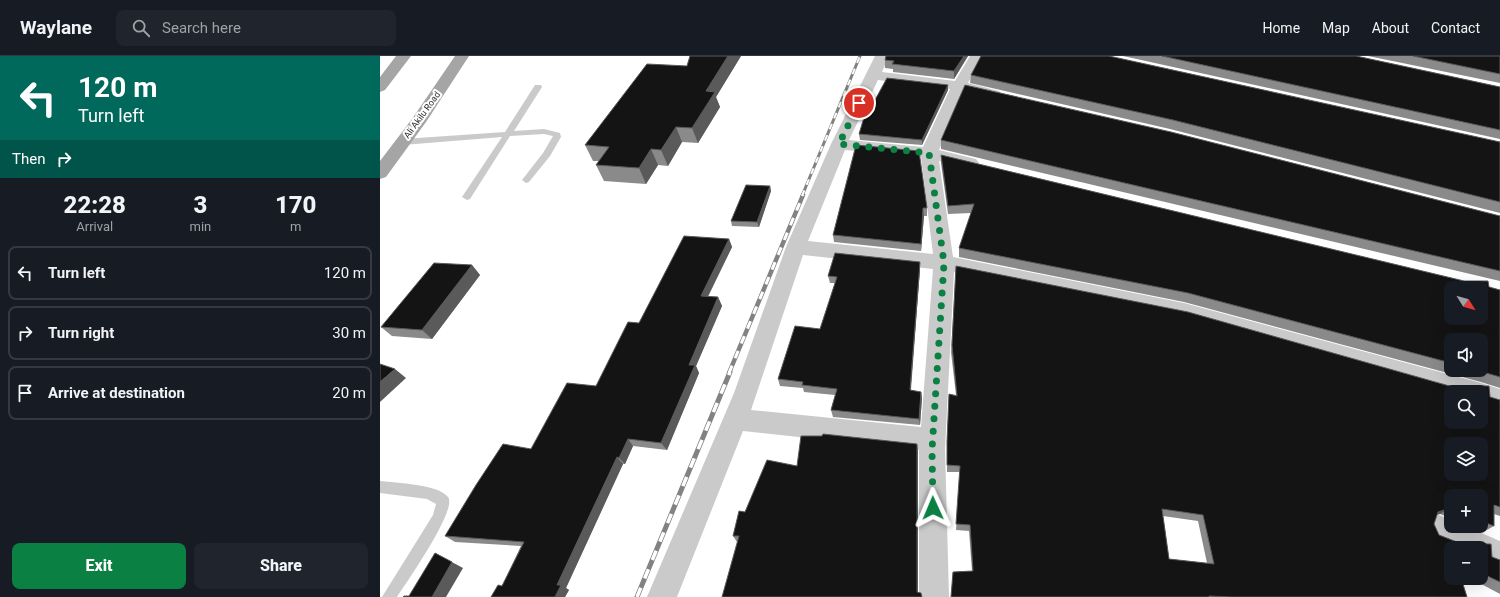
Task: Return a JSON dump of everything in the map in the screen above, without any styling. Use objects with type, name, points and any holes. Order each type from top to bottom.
[{"type":"main road","points":[[380,87],[404,56]]},
{"type":"main road","name":"Ali Akilu Road","points":[[380,173],[462,56]]},
{"type":"street","points":[[662,597],[746,393],[796,247],[839,144],[882,56]]},
{"type":"street","points":[[934,597],[933,440],[944,263],[929,153],[959,86],[977,56]]},
{"type":"street","points":[[872,76],[959,86],[1011,98]]},
{"type":"street","points":[[839,144],[929,153],[990,168]]},
{"type":"street","points":[[796,247],[944,263],[1184,311],[1452,385]]},
{"type":"street","points":[[1488,395],[1500,399]]},
{"type":"street","points":[[735,419],[933,440]]},
{"type":"street","points":[[1438,529],[1500,555]]},
{"type":"lane","points":[[467,197],[538,87]]},
{"type":"lane","points":[[403,142],[544,131],[557,135],[558,137],[547,154],[526,180]]},
{"type":"lane","points":[[380,487],[429,494],[443,501],[439,518],[389,597]]},
{"type":"building","points":[[690,56],[728,56],[706,91],[715,92],[692,128],[676,127],[661,150],[651,149],[639,168],[596,165],[609,147],[585,145],[647,64],[687,66]]},
{"type":"building","points":[[886,56],[964,56],[954,71],[892,64],[894,61],[885,60]]},
{"type":"building","points":[[981,56],[1109,56],[1500,142],[1500,202],[1173,120],[971,75]]},
{"type":"building","points":[[1162,56],[1356,56],[1500,87],[1500,130]]},
{"type":"building","points":[[1413,56],[1500,56],[1500,74]]},
{"type":"building","points":[[887,78],[948,85],[922,140],[859,134],[866,111],[869,111]]},
{"type":"building","points":[[965,85],[1171,132],[1500,216],[1500,271],[941,140]]},
{"type":"building","points":[[856,145],[919,151],[927,208],[923,208],[921,244],[833,235]]},
{"type":"building","points":[[941,155],[1464,281],[1444,281],[1444,325],[1488,325],[1488,281],[1489,287],[1500,290],[1500,377],[1488,374],[1488,333],[1444,333],[1444,361],[1188,293],[959,248],[974,204],[948,206]]},
{"type":"building","points":[[746,185],[770,186],[757,222],[731,221]]},
{"type":"building","points":[[684,236],[729,239],[701,296],[718,297],[689,365],[695,365],[661,443],[628,439],[619,458],[617,457],[557,585],[561,585],[555,597],[491,597],[498,585],[502,586],[524,542],[445,536],[503,444],[531,449],[567,383],[596,386],[628,322],[639,323]]},
{"type":"building","points":[[835,253],[920,262],[910,390],[921,392],[919,419],[831,410],[837,389],[802,385],[803,382],[778,379],[795,326],[820,329],[837,277],[828,276]]},
{"type":"building","points":[[434,263],[472,265],[422,330],[381,327]]},
{"type":"building","points":[[956,266],[1188,312],[1446,385],[1444,385],[1444,429],[1488,429],[1489,386],[1490,397],[1500,400],[1500,507],[1494,505],[1494,526],[1488,524],[1488,489],[1444,489],[1444,510],[1438,512],[1434,524],[1439,535],[1454,541],[1444,541],[1444,585],[1463,585],[1467,597],[951,597],[953,572],[973,571],[970,525],[956,524],[960,466],[947,465],[949,394],[957,396],[952,345]],"holes":[[[1162,509],[1203,515],[1214,564],[1169,559]]]},
{"type":"building","points":[[380,364],[395,369],[380,382]]},
{"type":"building","points":[[823,434],[917,444],[917,592],[921,593],[922,597],[722,597],[739,536],[733,536],[739,511],[745,512],[767,460],[797,466],[801,436],[822,436]]},
{"type":"building","points":[[1488,544],[1491,544],[1492,557],[1500,560],[1500,582],[1488,576]]},
{"type":"building","points":[[435,553],[452,562],[432,597],[403,597],[409,596]]},
{"type":"railway","points":[[802,196],[860,56]]},
{"type":"railway","points":[[729,373],[803,195]]},
{"type":"railway","points":[[637,597],[730,372]]},
{"type":"route","points":[[859,103],[839,144],[929,153],[944,263],[932,450],[933,508]]}]
